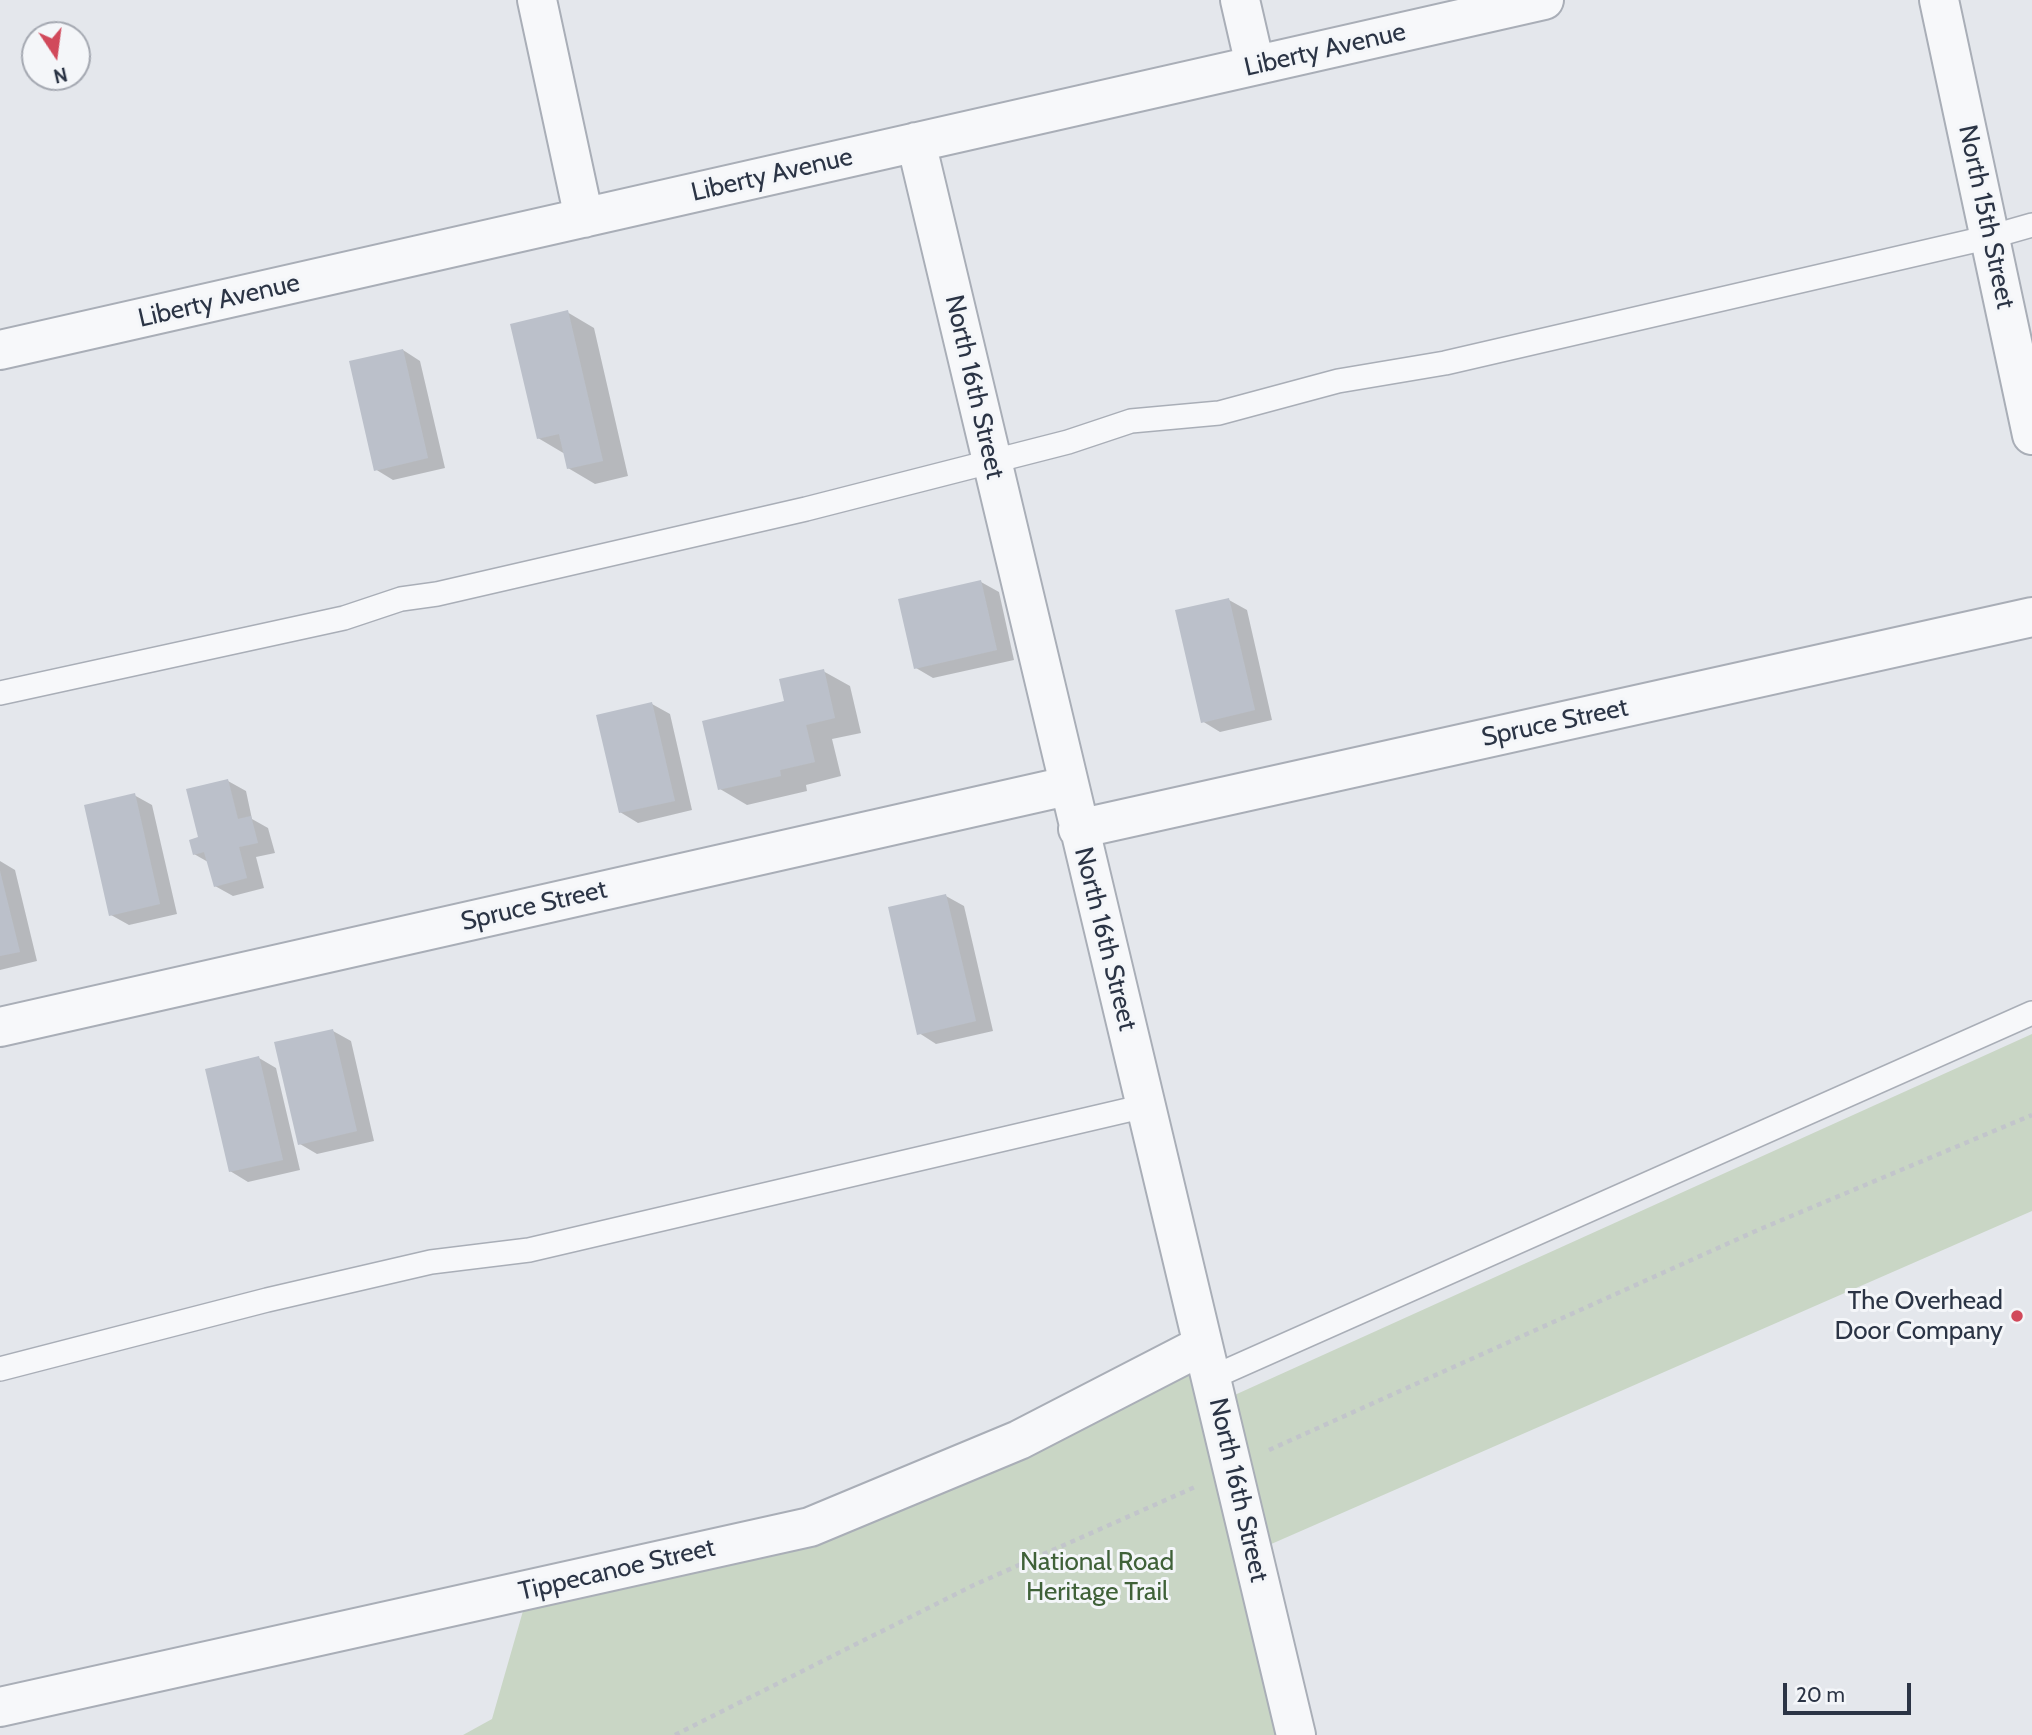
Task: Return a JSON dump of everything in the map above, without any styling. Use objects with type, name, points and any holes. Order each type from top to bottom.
[{"type":"street","points":[[537,0],[584,218]]},
{"type":"street","points":[[1240,0],[1255,65]]},
{"type":"street","name":"Liberty Avenue","points":[[0,351],[1544,0]]},
{"type":"street","name":"North 15th Street","points":[[1939,0],[2032,435]]},
{"type":"street","name":"North 16th Street","points":[[916,142],[1296,1735]]},
{"type":"street","name":"Spruce Street","points":[[1078,828],[2032,617]]},
{"type":"street","name":"Spruce Street","points":[[0,1027],[1068,786]]},
{"type":"street","name":"Tippecanoe Street","points":[[0,1707],[810,1527],[1207,1362]]},
{"type":"lane","points":[[0,694],[344,618],[401,599],[437,594],[806,509],[1068,442],[1130,421],[1219,413],[1338,381],[1444,363],[2032,225]]},
{"type":"lane","points":[[1207,1362],[2032,1013]]},
{"type":"lane","points":[[0,1369],[267,1300],[431,1262],[529,1250],[1145,1106]]},
{"type":"path","points":[[1281,1444],[1758,1230],[2032,1115]]},
{"type":"path","points":[[675,1735],[974,1585],[1187,1489]]},
{"type":"green space","name":"National Road Heritage Trail","points":[[2032,1034],[2032,1211],[1253,1552],[1296,1735],[463,1735],[492,1719],[529,1590],[810,1527],[1203,1345],[1217,1403]]},
{"type":"building","points":[[568,310],[603,461],[567,469],[559,434],[537,439],[510,324]]},
{"type":"building","points":[[403,349],[428,458],[374,471],[349,361]]},
{"type":"building","points":[[981,580],[997,650],[914,669],[898,599]]},
{"type":"building","points":[[1229,598],[1255,710],[1201,723],[1175,610]]},
{"type":"building","points":[[824,669],[835,718],[806,725],[815,762],[780,770],[781,776],[718,790],[702,721],[784,701],[779,679]]},
{"type":"building","points":[[652,702],[675,801],[619,813],[596,715]]},
{"type":"building","points":[[228,779],[238,819],[251,816],[258,843],[239,847],[247,878],[214,887],[204,852],[193,855],[189,840],[198,837],[186,789]]},
{"type":"building","points":[[135,793],[160,904],[109,916],[84,805]]},
{"type":"building","points":[[0,871],[20,952],[0,956]]},
{"type":"building","points":[[946,894],[976,1021],[917,1035],[888,907]]},
{"type":"building","points":[[333,1029],[357,1131],[298,1145],[274,1042]]},
{"type":"building","points":[[259,1056],[283,1160],[229,1172],[205,1069]]},
{"type":"place","name":"The Overhead Door Company","points":[[2017,1316]]}]
